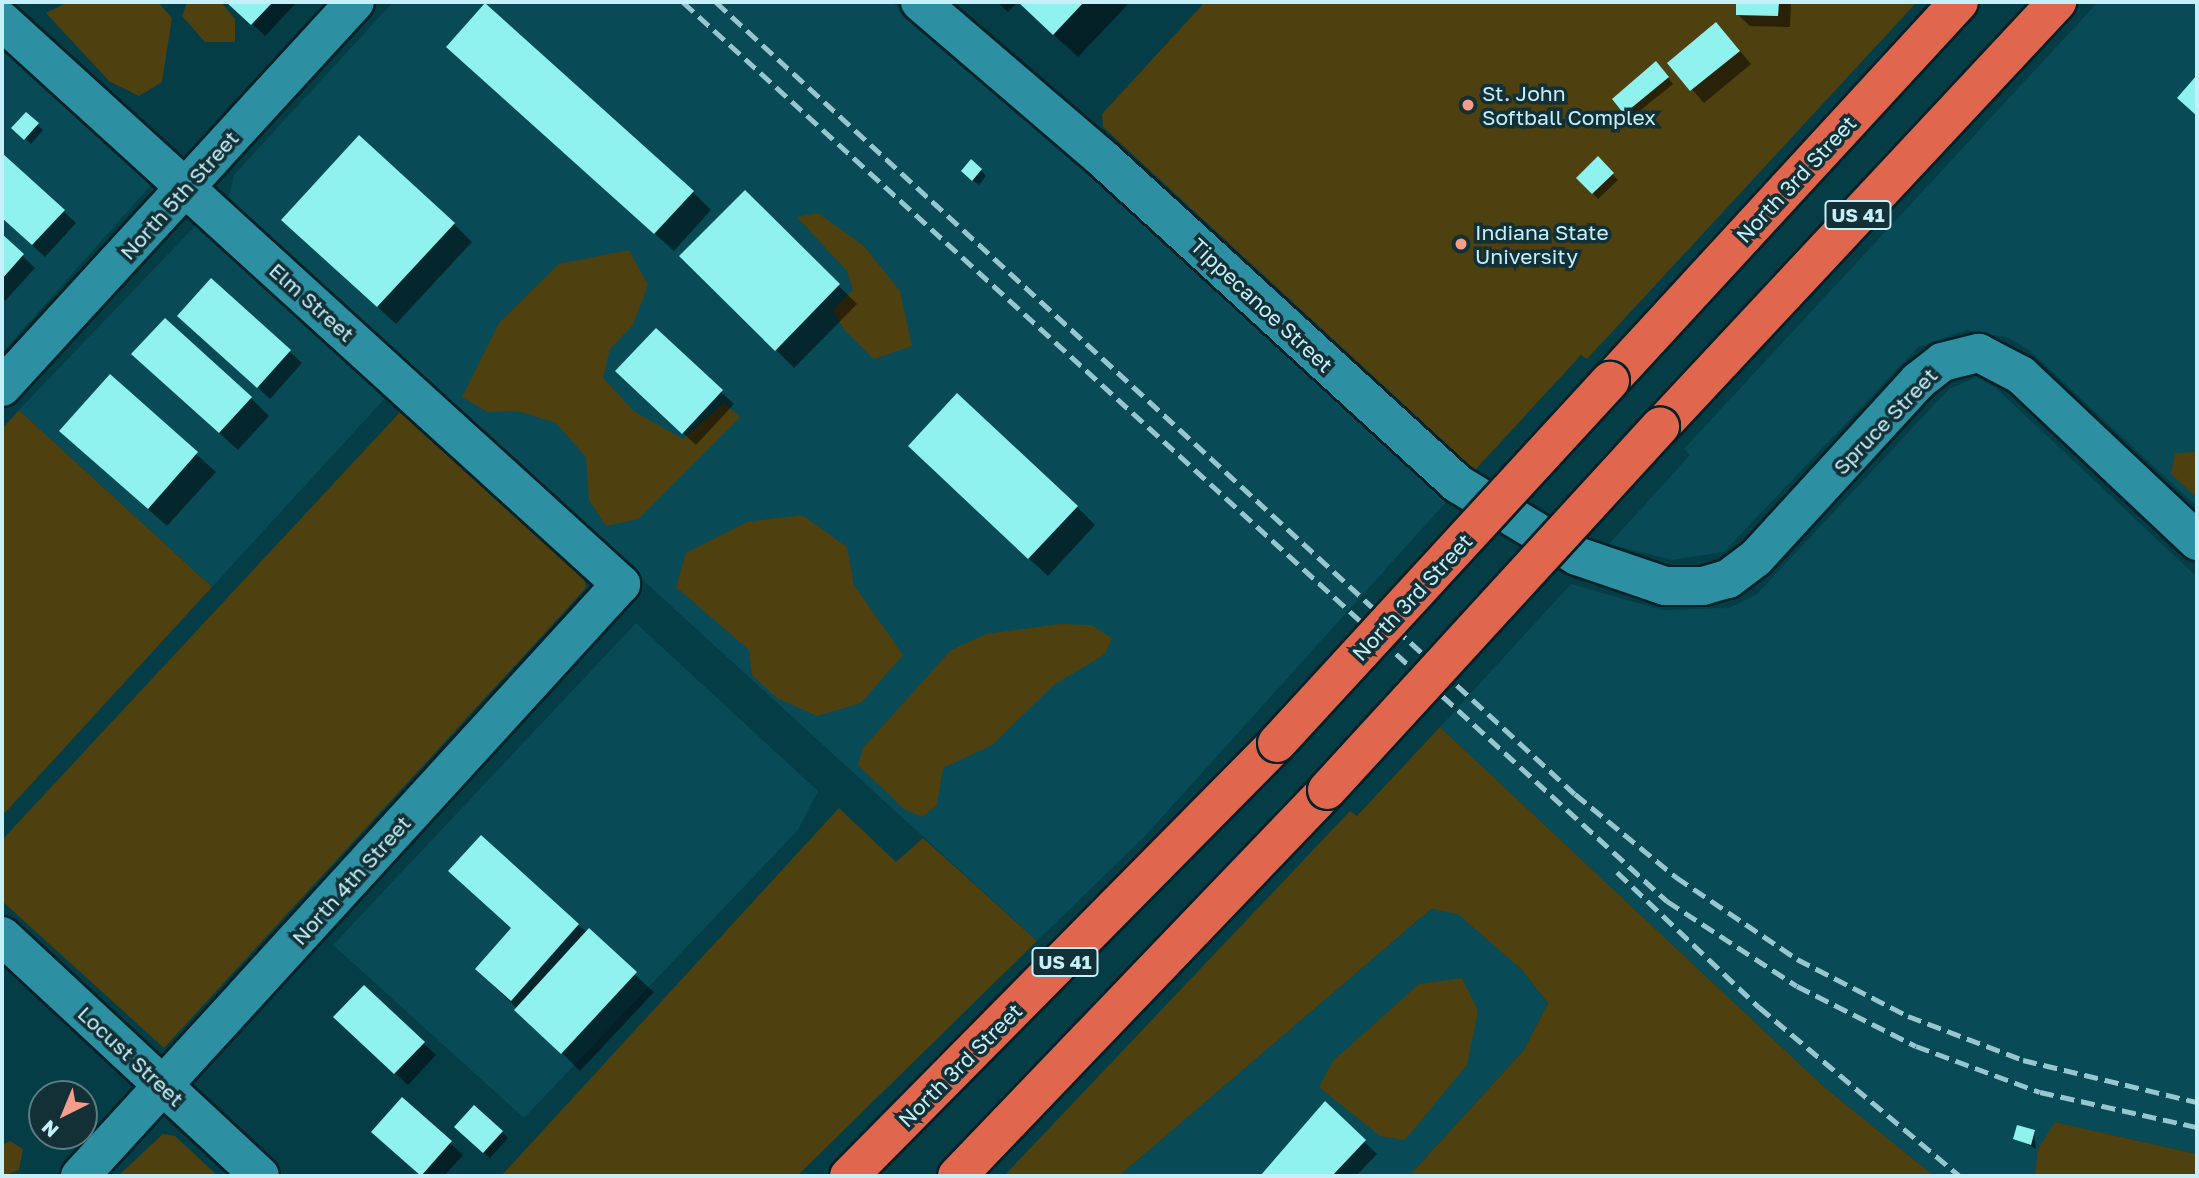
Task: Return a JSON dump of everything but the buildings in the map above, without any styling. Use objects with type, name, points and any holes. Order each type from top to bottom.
[{"type":"highway","name":"North 3rd Street","points":[[849,1176],[1277,743],[1959,2]]},
{"type":"highway","name":"US 41","points":[[957,1176],[1327,790],[1660,427],[2057,2]]},
{"type":"street","name":"North 5th Street","points":[[2,387],[355,2]]},
{"type":"street","name":"Tippecanoe Street","points":[[920,2],[1101,157],[1458,484],[1526,530],[1626,576]]},
{"type":"street","name":"Elm Street","points":[[2,21],[621,584]]},
{"type":"street","name":"Spruce Street","points":[[1626,576],[1665,586],[1703,586],[1728,579],[1755,559],[1918,381],[1942,362],[1979,353],[2021,375],[2197,541]]},
{"type":"street","name":"North 4th Street","points":[[80,1176],[621,584]]},
{"type":"street","name":"Locust Street","points":[[2,936],[260,1176]]},
{"type":"shaded area","points":[[68,2],[158,2],[172,18],[162,82],[139,96],[109,81],[46,13]]},
{"type":"shaded area","points":[[187,2],[221,2],[235,19],[235,42],[205,42],[182,16]]},
{"type":"shaded area","points":[[393,2],[892,2],[1074,155],[1447,501],[1146,835],[1037,941],[228,200],[234,175]]},
{"type":"shaded area","name":"Indiana State University","points":[[1205,2],[1917,2],[1587,359],[1581,355],[1475,470],[1103,127],[1102,114]]},
{"type":"shaded area","points":[[2098,2],[2197,2],[2197,507],[2030,351],[2009,338],[1967,330],[1918,347],[1724,552],[1672,560],[1609,544],[1690,455],[1684,449]]},
{"type":"shaded area","points":[[2,43],[152,184],[2,353]]},
{"type":"shaded area","points":[[818,213],[864,246],[900,291],[912,346],[874,359],[845,331],[833,310],[853,290],[847,271],[797,217]]},
{"type":"shaded area","points":[[197,224],[388,395],[212,587],[19,410]]},
{"type":"shaded area","points":[[629,250],[648,285],[633,325],[610,349],[603,378],[635,412],[683,439],[724,403],[740,417],[638,519],[606,526],[589,500],[586,457],[556,423],[518,411],[488,412],[462,397],[499,323],[559,264]]},
{"type":"shaded area","points":[[1977,377],[1996,388],[2197,577],[2197,1154],[2055,1122],[2035,1176],[1934,1176],[1823,1086],[1440,727],[1571,584],[1663,610],[1729,608],[1757,594],[1949,389]]},
{"type":"shaded area","points":[[19,410],[212,587],[2,816],[2,429]]},
{"type":"shaded area","points":[[401,411],[584,575],[586,588],[164,1048],[2,901],[2,840]]},
{"type":"shaded area","points":[[2197,452],[2197,498],[2171,474],[2175,453]]},
{"type":"shaded area","points":[[802,515],[847,547],[854,585],[903,655],[861,703],[817,716],[777,698],[752,675],[749,650],[676,587],[686,553],[747,522]]},
{"type":"shaded area","points":[[636,623],[818,791],[798,830],[524,1118],[333,945]]},
{"type":"shaded area","points":[[1059,624],[1091,625],[1112,638],[1105,654],[1054,685],[992,745],[943,768],[937,805],[922,817],[904,809],[858,765],[863,748],[951,650],[986,634]]},
{"type":"shaded area","points":[[1440,727],[1823,1086],[1934,1176],[1409,1176],[1524,1050],[1548,1003],[1522,970],[1458,914],[1431,909],[1119,1176],[1004,1176],[1350,811],[1357,816]]},
{"type":"shaded area","points":[[839,808],[896,862],[923,838],[1037,941],[797,1176],[501,1176]]},
{"type":"shaded area","points":[[1431,909],[1458,913],[1522,970],[1548,1003],[1524,1050],[1409,1176],[1119,1176]]},
{"type":"shaded area","points":[[1462,978],[1478,1011],[1467,1065],[1405,1140],[1380,1136],[1319,1087],[1333,1061],[1419,984]]},
{"type":"shaded area","points":[[2055,1122],[2197,1154],[2197,1176],[2035,1176],[2038,1149]]},
{"type":"shaded area","points":[[163,1134],[175,1136],[218,1176],[118,1176]]},
{"type":"shaded area","points":[[10,1141],[23,1149],[19,1170],[2,1176],[2,1145]]},
{"type":"railway","points":[[683,2],[1667,901],[1797,986],[1916,1046],[2040,1092],[2197,1127]]},
{"type":"railway","points":[[716,2],[1575,794],[1676,877],[1797,959],[1908,1016],[2023,1060],[2197,1102]]},
{"type":"railway","points":[[1617,872],[1759,1007],[1960,1176]]},
{"type":"place","name":"St. John Softball Complex","points":[[1468,105]]},
{"type":"place","name":"Indiana State University","points":[[1461,244]]}]
